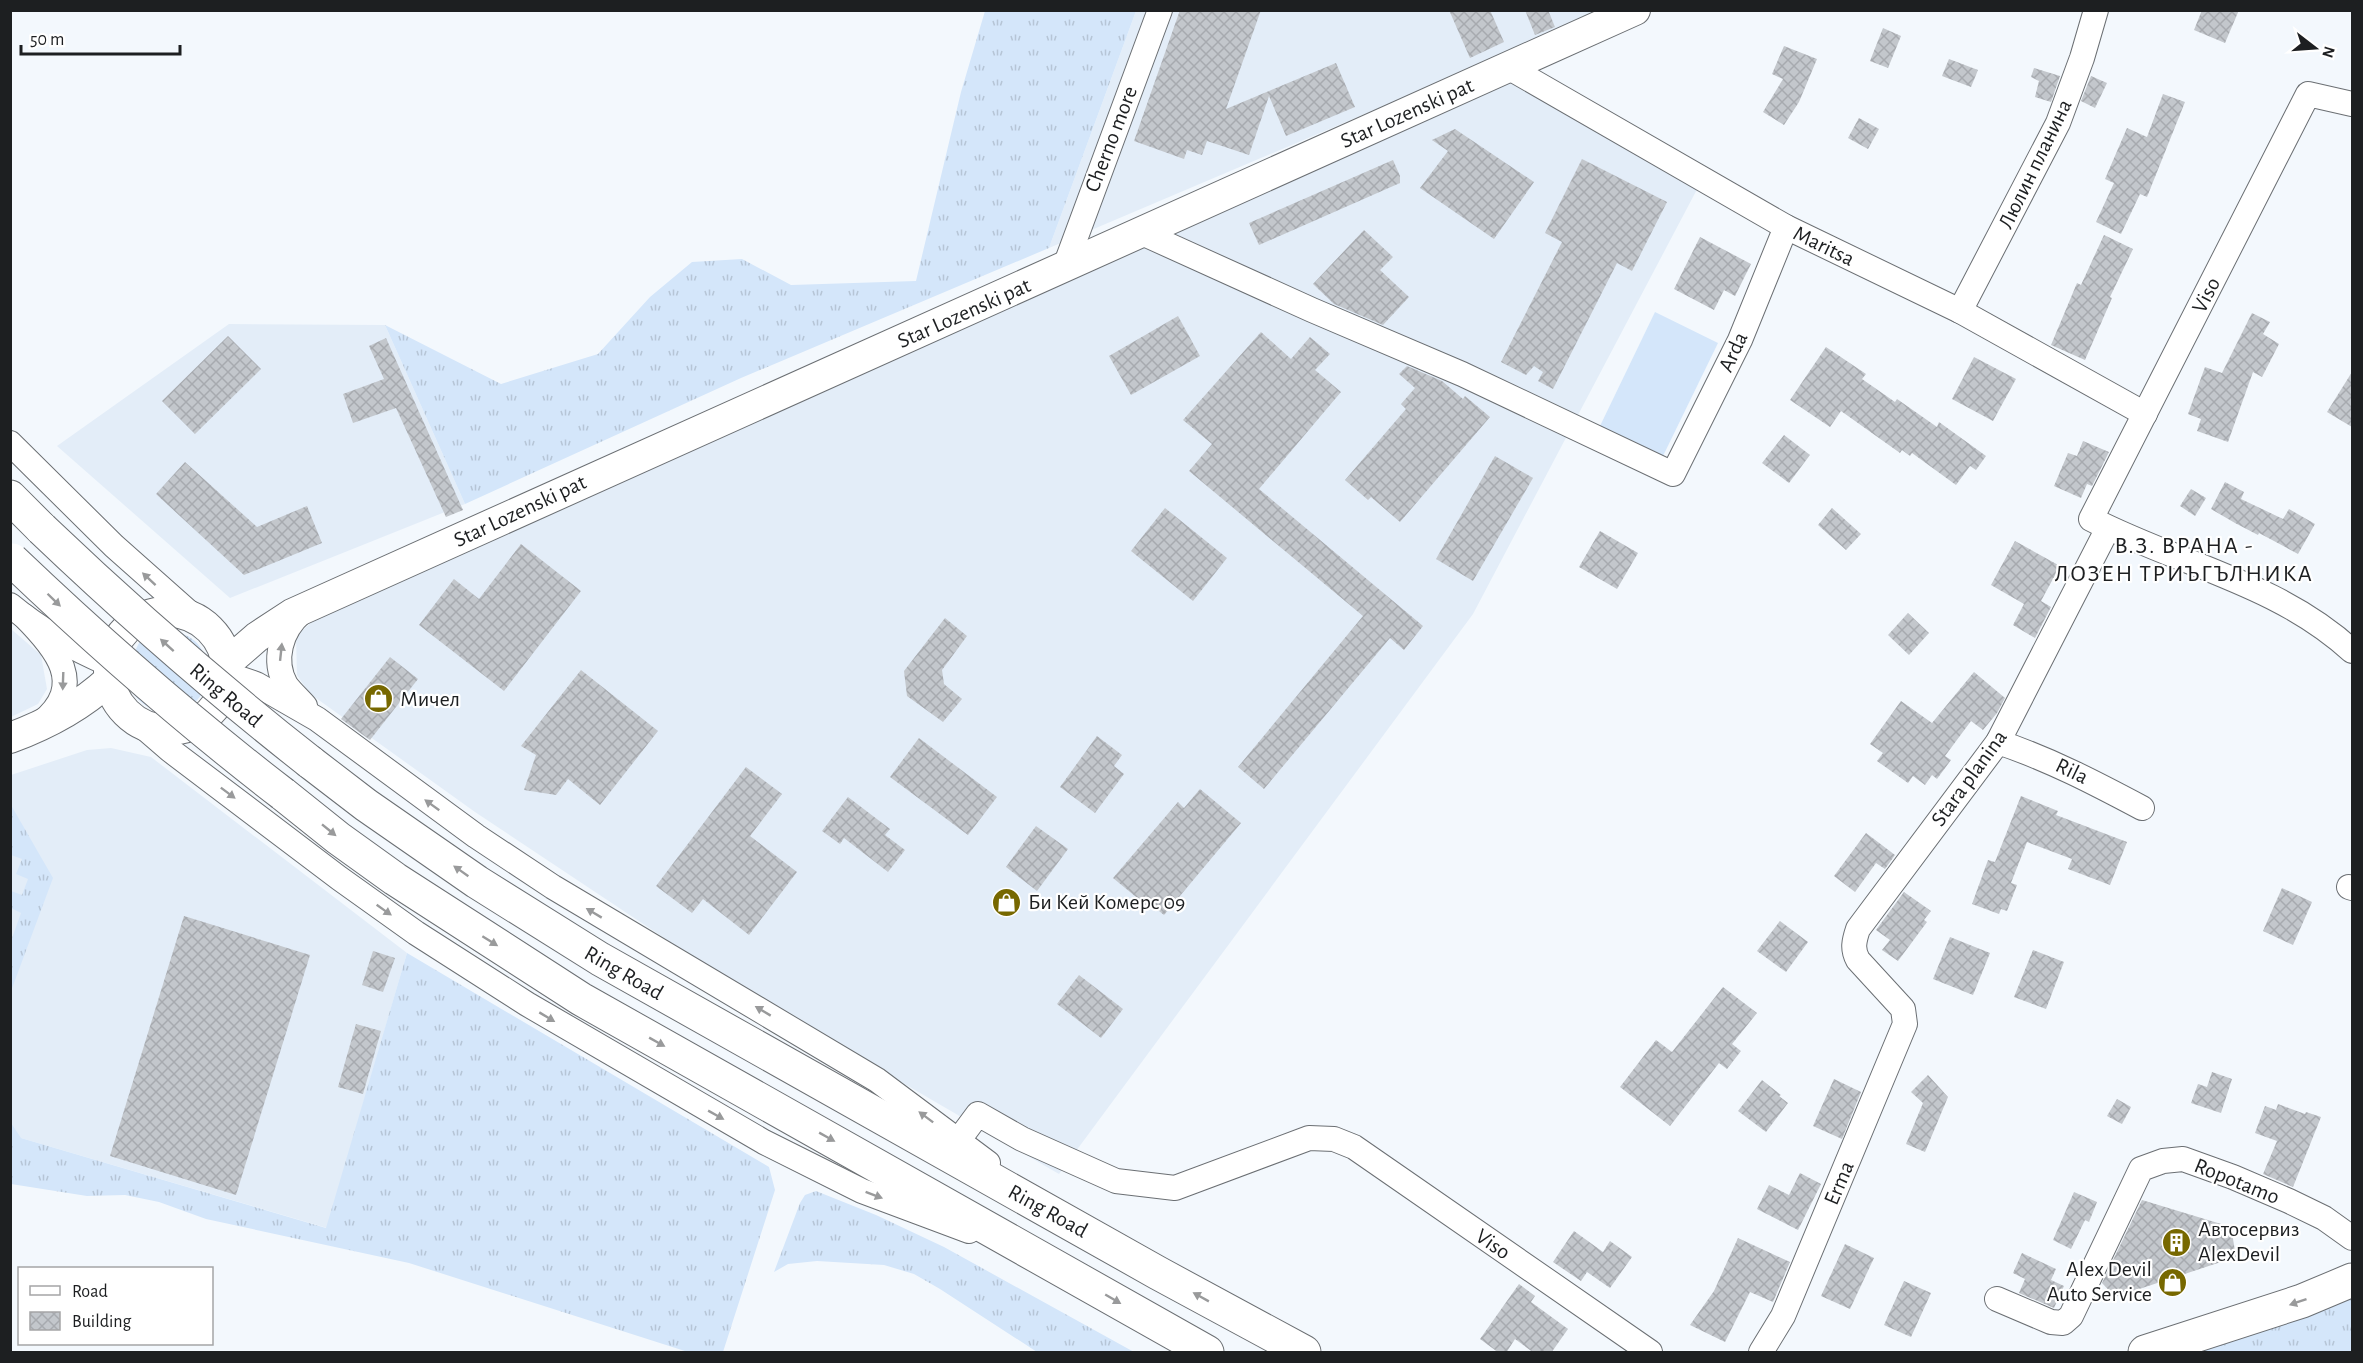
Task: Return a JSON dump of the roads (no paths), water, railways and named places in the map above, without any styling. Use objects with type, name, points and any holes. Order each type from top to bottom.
[{"type":"highway","name":"Ring Road","points":[[10,497],[110,594],[176,652],[366,805],[477,882],[600,959],[1304,1353]]},
{"type":"highway","name":"Ring Road","points":[[11,559],[152,689],[338,838],[395,879],[581,999],[1063,1269],[1207,1353]]},
{"type":"highway","points":[[2145,1353],[2301,1301],[2352,1280]]},
{"type":"highway","points":[[1252,1325],[1325,1353]]},
{"type":"street","name":"Cherno more","points":[[1064,269],[1160,10]]},
{"type":"street","name":"Star Lozenski pat","points":[[227,668],[257,637],[301,610],[702,428],[1064,269],[1635,10]]},
{"type":"street","name":"Люлин планина","points":[[1960,311],[2058,123],[2082,58],[2096,10]]},
{"type":"street","name":"Maritsa","points":[[1508,67],[1786,227],[1960,311],[2145,414]]},
{"type":"street","name":"Viso","points":[[2108,528],[2091,519],[2308,94],[2352,104]]},
{"type":"street","name":"Arda","points":[[1142,233],[1312,310],[1462,374],[1672,474],[1740,340],[1786,227]]},
{"type":"street","points":[[10,443],[169,598],[200,622],[219,643],[227,668],[224,690],[217,704],[208,714],[188,726],[159,729],[129,715],[100,708],[61,716]]},
{"type":"street","points":[[2108,528],[2238,580],[2283,602],[2320,625],[2352,651]]},
{"type":"street","name":"Stara planina","points":[[1903,1009],[1858,960],[1854,952],[1854,941],[1858,928],[1998,742],[2108,528]]},
{"type":"street","points":[[17,610],[109,672],[114,695],[129,715]]},
{"type":"street","points":[[17,610],[51,644],[59,656],[64,673],[63,691],[55,710],[21,734]]},
{"type":"street","name":"Star Lozenski pat","points":[[200,622],[223,628],[237,627],[301,610]]},
{"type":"street","points":[[301,610],[284,636],[279,657],[284,681],[317,719]]},
{"type":"street","points":[[21,734],[61,716],[91,696],[109,672],[116,643],[135,622],[148,615],[166,612],[184,614],[200,622]]},
{"type":"street","points":[[227,668],[317,719],[429,802],[553,887],[878,1080],[1075,1226]]},
{"type":"street","name":"Ring Road","points":[[129,715],[170,750],[339,878],[416,933],[594,1045],[764,1142],[862,1191],[1063,1269]]},
{"type":"street","name":"Rila","points":[[1998,742],[2033,753],[2068,768],[2142,808]]},
{"type":"street","name":"Erma","points":[[1761,1353],[1783,1316],[1905,1024],[1903,1009]]},
{"type":"street","name":"Viso","points":[[958,1141],[978,1114],[1022,1139],[1116,1181],[1175,1188],[1309,1138],[1334,1139],[1354,1147],[1650,1353]]},
{"type":"street","name":"Ropotamo","points":[[1997,1299],[2051,1322],[2063,1323],[2072,1316],[2141,1169],[2163,1161],[2183,1160],[2234,1177],[2324,1218],[2352,1238]]},
{"type":"place","name":"Мичел","points":[[379,699]]},
{"type":"place","name":"Би Кей Комерс 09","points":[[1007,902]]},
{"type":"place","name":"Автосервиз AlexDevil","points":[[2177,1242]]},
{"type":"place","name":"Alex Devil Auto Service","points":[[2173,1282]]},
{"type":"district","name":"В.З. ВРАНА - ЛОЗЕН ТРИЪГЪЛНИКА","points":[[2184,560]]}]
